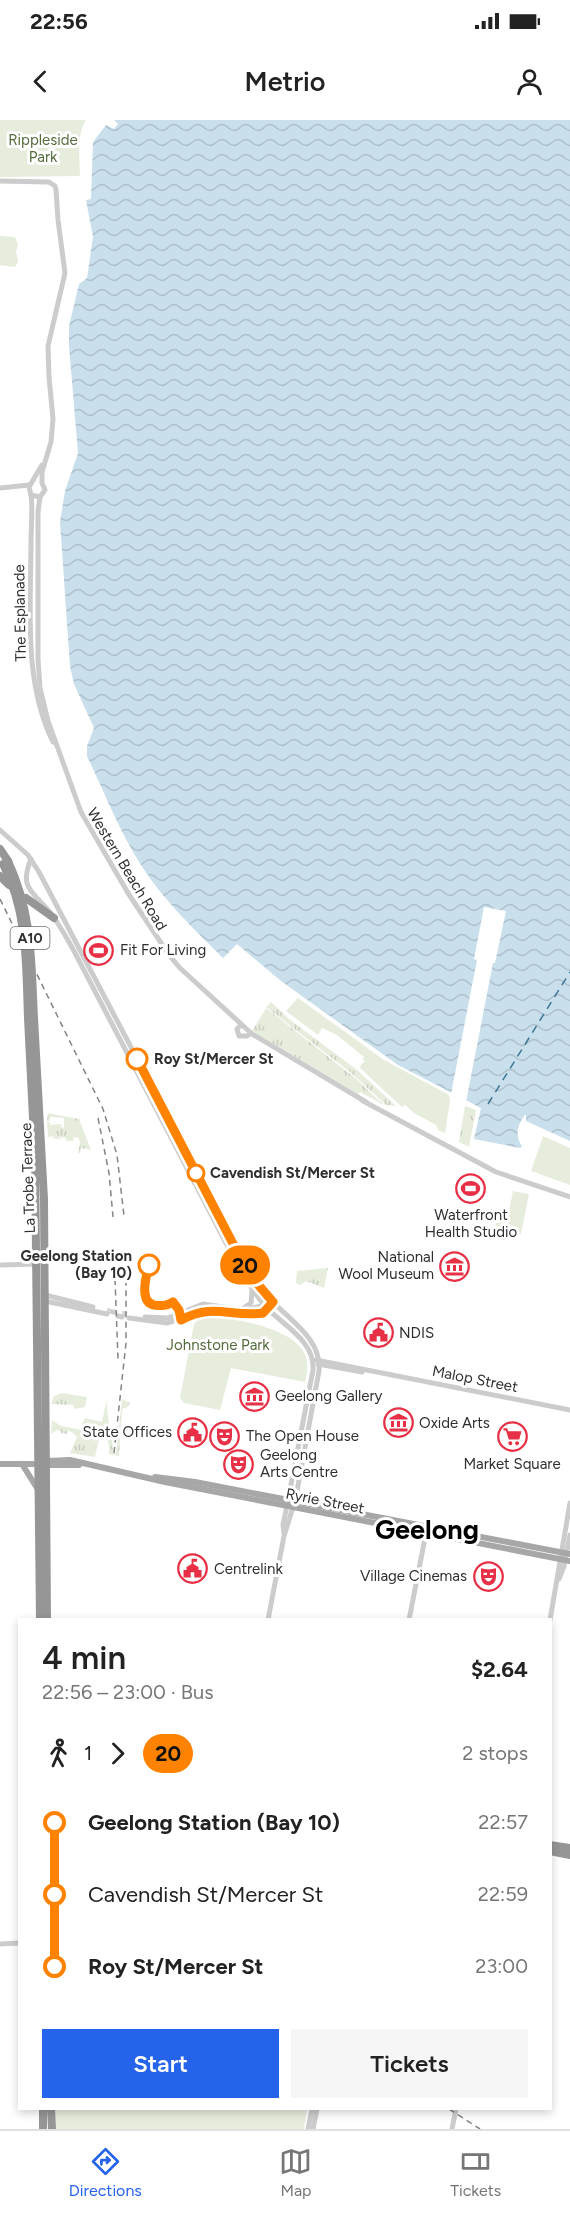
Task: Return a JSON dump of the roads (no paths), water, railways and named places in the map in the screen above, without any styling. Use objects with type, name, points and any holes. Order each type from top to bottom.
[{"type":"highway","name":"La Trobe Terrace","points":[[0,849],[22,918],[31,1018],[42,1298],[40,1463],[47,1618]]},
{"type":"highway","points":[[0,876],[9,885]]},
{"type":"highway","points":[[26,898],[54,918]]},
{"type":"highway","name":"La Trobe Terrace","points":[[40,1618],[37,1488],[40,1463],[46,1449],[45,1317],[42,1298]]},
{"type":"highway","points":[[552,1845],[570,1848]]},
{"type":"highway","points":[[552,1851],[570,1855]]},
{"type":"highway","points":[[43,2110],[43,2129]]},
{"type":"highway","points":[[51,2110],[51,2129]]},
{"type":"main road","points":[[46,1449],[57,1460]]},
{"type":"main road","name":"Ryrie Street","points":[[40,1463],[57,1460],[85,1464],[565,1557]]},
{"type":"main road","name":"Ryrie Street","points":[[40,1463],[85,1464]]},
{"type":"main road","points":[[0,1464],[40,1463]]},
{"type":"main road","points":[[22,1464],[37,1488]]},
{"type":"street","points":[[0,181],[44,181],[53,184],[57,190],[58,220],[65,269],[48,346],[53,428],[42,483],[0,488]]},
{"type":"street","points":[[31,483],[45,461]]},
{"type":"street","name":"The Esplanade","points":[[31,483],[31,654],[35,688],[47,724]]},
{"type":"street","name":"The Esplanade","points":[[42,483],[45,490],[40,497],[38,512],[38,659],[40,693],[47,724]]},
{"type":"street","points":[[15,488],[40,497]]},
{"type":"street","name":"Western Beach Road","points":[[47,724],[77,811],[124,893],[171,962],[240,1025],[250,1034],[334,1086],[454,1151],[496,1172],[570,1197]]},
{"type":"street","points":[[0,830],[31,859],[42,877],[156,1102],[219,1233],[251,1289],[304,1344],[312,1359],[311,1399]]},
{"type":"street","points":[[31,859],[26,874],[27,886],[34,898],[54,918],[112,1017]]},
{"type":"street","points":[[156,1102],[250,1274],[273,1302],[310,1340],[319,1363],[291,1504],[283,1524],[284,1536],[268,1618]]},
{"type":"street","points":[[201,1196],[206,1191]]},
{"type":"street","points":[[201,1196],[209,1198]]},
{"type":"street","points":[[219,1233],[228,1233]]},
{"type":"street","points":[[229,1251],[236,1248]]},
{"type":"street","points":[[0,1264],[40,1264]]},
{"type":"street","points":[[237,1310],[250,1305],[251,1289]]},
{"type":"street","points":[[42,1298],[114,1313],[64,1305],[42,1298]]},
{"type":"street","points":[[129,1318],[167,1323],[209,1310],[252,1315],[263,1313],[273,1302]]},
{"type":"street","points":[[147,1320],[129,1315],[162,1318],[205,1304],[237,1310],[267,1307]]},
{"type":"street","points":[[45,1317],[50,1308],[64,1305]]},
{"type":"street","points":[[183,1311],[184,1318]]},
{"type":"street","points":[[304,1344],[310,1340]]},
{"type":"street","name":"Malop Street","points":[[312,1359],[348,1370],[375,1372],[570,1410]]},
{"type":"street","points":[[565,1557],[570,1503]]},
{"type":"street","points":[[409,1618],[426,1530]]},
{"type":"street","points":[[550,1618],[570,1535]]},
{"type":"street","points":[[0,1944],[18,1943]]},
{"type":"street","points":[[308,2129],[312,2110]]},
{"type":"street","points":[[313,2129],[317,2110]]},
{"type":"street","points":[[452,2129],[456,2110]]},
{"type":"water","points":[[114,120],[570,120],[570,1141],[526,1121],[526,1114],[518,1129],[518,1138],[522,1146],[520,1148],[474,1139],[481,1108],[398,1065],[281,981],[237,944],[223,958],[171,904],[143,868],[120,827],[87,756],[87,746],[94,728],[74,684],[70,666],[60,522],[65,491],[78,453],[69,326],[79,284],[87,278],[93,237],[86,200],[91,199],[93,142],[106,125],[114,129],[118,124]]},
{"type":"tunnel","points":[[107,1310],[113,1312]]},
{"type":"tunnel","points":[[122,1313],[129,1315]]},
{"type":"railway","points":[[0,899],[103,1109],[117,1155],[124,1216]]},
{"type":"railway","points":[[98,1118],[109,1173],[113,1217]]},
{"type":"railway","points":[[115,1279],[118,1359]]},
{"type":"railway","points":[[114,1453],[126,1343],[126,1279]]},
{"type":"railway","points":[[451,2110],[480,2129]]},
{"type":"place","name":"Fit For Living","points":[[99,950]]},
{"type":"place","name":"Roy St/Mercer St","points":[[137,1059]]},
{"type":"place","name":"Cavendish St/Mercer St","points":[[196,1173]]},
{"type":"place","name":"Waterfront Health Studio","points":[[471,1188]]},
{"type":"place","name":"Geelong Station (Bay 10)","points":[[149,1265]]},
{"type":"place","name":"National Wool Museum","points":[[455,1266]]},
{"type":"place","name":"NDIS","points":[[378,1333]]},
{"type":"place","name":"Geelong Gallery","points":[[254,1396]]},
{"type":"place","name":"Oxide Arts","points":[[398,1423]]},
{"type":"place","name":"State Offices","points":[[193,1432]]},
{"type":"place","name":"The Open House","points":[[225,1436]]},
{"type":"place","name":"Market Square","points":[[512,1437]]},
{"type":"place","name":"Geelong Arts Centre","points":[[239,1464]]},
{"type":"place","name":"Centrelink","points":[[193,1569]]},
{"type":"place","name":"Village Cinemas","points":[[488,1576]]},
{"type":"district","name":"Geelong","points":[[427,1530]]},
{"type":"park label","name":"Rippleside Park","points":[[43,148]]},
{"type":"park label","name":"Johnstone Park","points":[[218,1345]]}]
